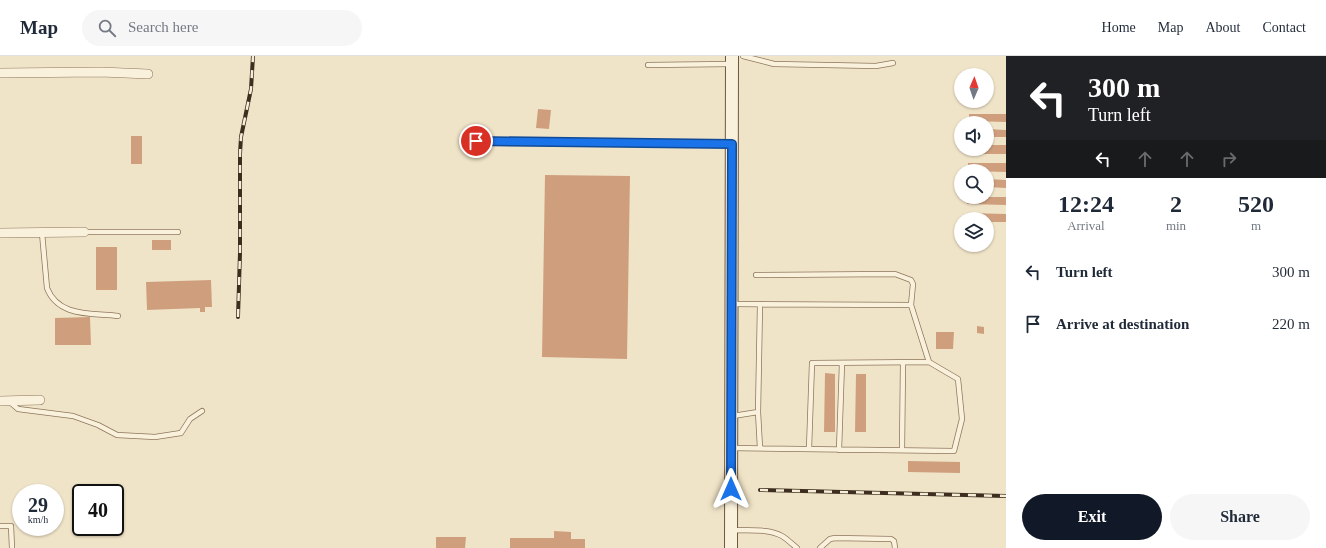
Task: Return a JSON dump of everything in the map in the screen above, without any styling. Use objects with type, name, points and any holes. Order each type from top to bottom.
[{"type":"street","points":[[731,548],[732,60]]},
{"type":"street","points":[[0,73],[101,72],[148,74]]},
{"type":"street","points":[[0,233],[84,232]]},
{"type":"street","points":[[4,401],[40,400]]},
{"type":"lane","points":[[743,56],[774,64],[876,66],[893,63]]},
{"type":"lane","points":[[648,65],[732,60]]},
{"type":"lane","points":[[476,141],[732,144]]},
{"type":"lane","points":[[84,232],[178,232]]},
{"type":"lane","points":[[42,233],[47,288],[50,296],[56,303],[68,310],[118,316]]},
{"type":"lane","points":[[756,275],[896,274],[911,280],[913,284],[911,305],[929,362]]},
{"type":"lane","points":[[732,304],[911,305]]},
{"type":"lane","points":[[760,305],[758,412],[760,448]]},
{"type":"lane","points":[[731,448],[954,451],[962,419],[958,379],[929,362],[812,364],[809,449]]},
{"type":"lane","points":[[839,450],[842,363]]},
{"type":"lane","points":[[902,450],[903,363]]},
{"type":"lane","points":[[4,401],[18,409],[73,416],[98,425],[117,435],[155,437],[181,433],[190,419],[202,411]]},
{"type":"lane","points":[[731,416],[758,412]]},
{"type":"lane","points":[[0,526],[11,526],[12,548]]},
{"type":"lane","points":[[731,530],[769,532],[782,536],[797,548]]},
{"type":"lane","points":[[820,548],[835,538],[891,539],[894,541],[895,548]]},
{"type":"building","points":[[538,109],[551,110],[549,129],[536,128]]},
{"type":"building","points":[[969,114],[1006,114],[1006,122],[994,122],[994,116],[969,116]]},
{"type":"building","points":[[994,129],[1006,130],[1006,137],[994,137]]},
{"type":"building","points":[[131,136],[142,136],[142,164],[131,164]]},
{"type":"building","points":[[994,145],[1006,145],[1006,154],[994,154]]},
{"type":"building","points":[[1006,163],[1006,172],[994,172],[994,164],[968,164]]},
{"type":"building","points":[[545,175],[630,176],[627,359],[542,357]]},
{"type":"building","points":[[994,179],[1006,180],[1006,188],[994,187]]},
{"type":"building","points":[[994,197],[1006,197],[1006,205],[967,204],[994,204]]},
{"type":"building","points":[[994,214],[1006,214],[1006,222],[994,222]]},
{"type":"building","points":[[152,240],[171,240],[171,250],[152,250]]},
{"type":"building","points":[[96,247],[117,247],[117,290],[96,290]]},
{"type":"building","points":[[211,280],[212,307],[205,307],[205,312],[200,312],[200,308],[147,310],[146,282]]},
{"type":"building","points":[[90,317],[91,345],[55,345],[55,318]]},
{"type":"building","points":[[977,326],[984,327],[984,334],[977,333]]},
{"type":"building","points":[[936,332],[954,332],[953,349],[936,349]]},
{"type":"building","points":[[825,373],[835,374],[835,432],[824,432]]},
{"type":"building","points":[[856,374],[866,374],[866,432],[855,432]]},
{"type":"building","points":[[908,461],[960,462],[960,473],[908,472]]},
{"type":"building","points":[[554,531],[571,532],[571,539],[585,539],[585,548],[510,548],[510,538],[554,538]]},
{"type":"building","points":[[436,537],[466,537],[465,548],[436,548]]},
{"type":"railway","points":[[238,317],[240,253],[240,154],[241,137],[251,89],[253,56]]},
{"type":"railway","points":[[760,490],[1006,496]]},
{"type":"route","points":[[476,141],[732,144],[731,489]]}]
